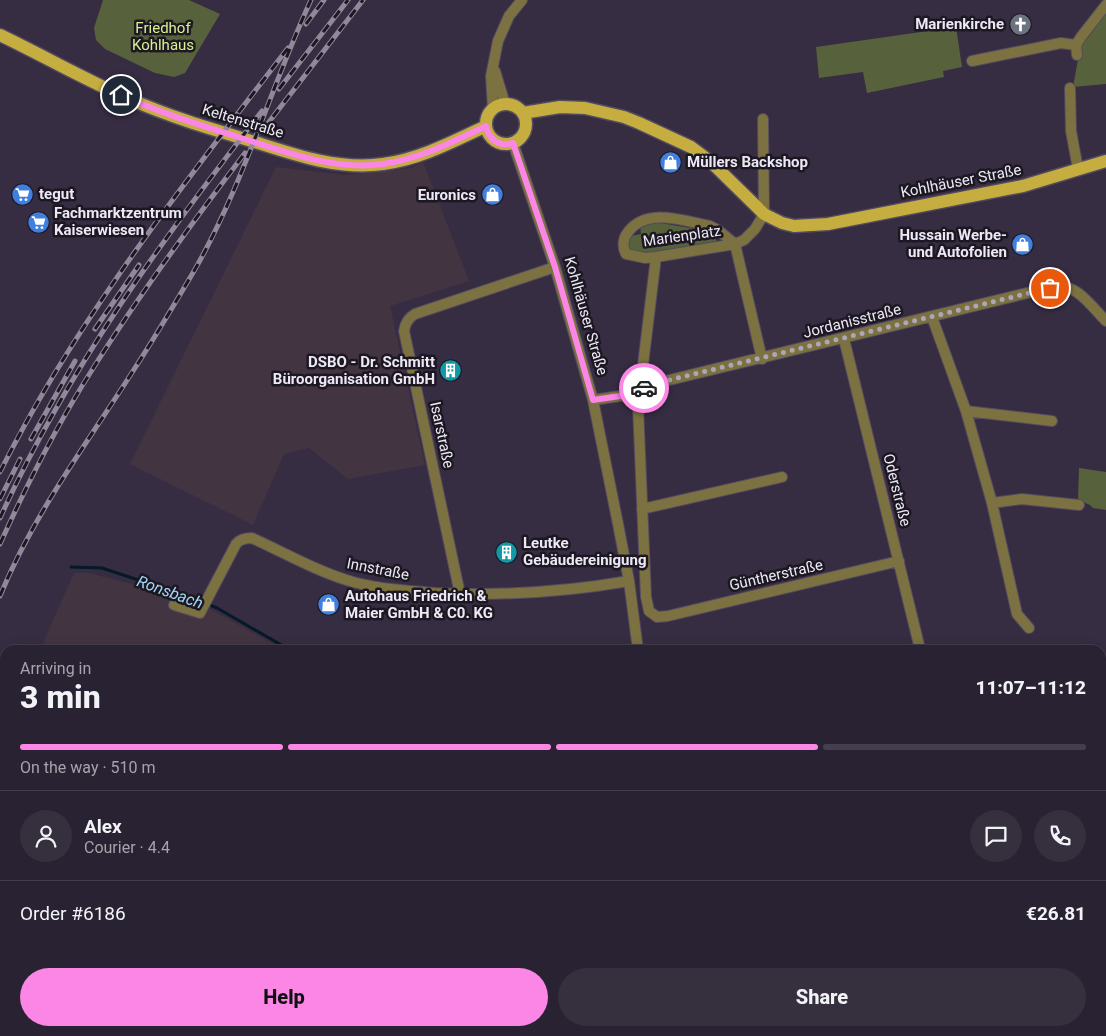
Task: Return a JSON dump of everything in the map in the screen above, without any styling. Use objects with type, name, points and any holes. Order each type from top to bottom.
[{"type":"main road","name":"Keltenstraße","points":[[0,35],[112,91],[162,112],[319,161],[350,165],[400,161],[418,157],[486,126]]},
{"type":"main road","points":[[499,106],[515,106],[526,118],[526,128],[521,138],[513,143],[504,144],[495,141],[489,135],[486,119],[499,106]]},
{"type":"main road","name":"Kohlhäuser Straße","points":[[523,113],[560,107],[585,108],[639,122],[680,141],[701,154],[764,214],[782,223],[794,226],[828,224],[1023,186],[1106,162]]},
{"type":"street","points":[[499,106],[494,67],[498,41],[509,16],[522,0]]},
{"type":"street","points":[[972,61],[1061,43],[1076,50],[1106,5]]},
{"type":"street","points":[[1070,88],[1071,131],[1078,169]]},
{"type":"street","points":[[763,119],[764,214]]},
{"type":"street","name":"Kohlhäuser Straße","points":[[513,143],[555,267],[593,400],[629,581],[637,645]]},
{"type":"street","name":"Marienplatz","points":[[735,244],[710,226],[654,217],[641,220],[624,237],[626,254],[644,258],[656,257],[735,244],[744,240],[755,229],[764,214]]},
{"type":"street","points":[[735,244],[762,358]]},
{"type":"street","points":[[656,257],[638,406],[642,509],[782,477]]},
{"type":"street","name":"Isarstraße","points":[[460,594],[404,331],[405,326],[410,317],[415,314],[555,267]]},
{"type":"street","name":"Jordanisstraße","points":[[593,400],[627,395],[653,384],[1063,286],[1072,288],[1106,321]]},
{"type":"street","points":[[932,317],[966,411],[992,503],[1018,614],[1029,628]]},
{"type":"street","name":"Oderstraße","points":[[844,339],[919,645]]},
{"type":"street","points":[[966,411],[1052,420]]},
{"type":"street","points":[[992,503],[1022,499],[1079,505]]},
{"type":"street","name":"Güntherstraße","points":[[642,509],[646,597],[649,611],[660,617],[899,561]]},
{"type":"street","name":"Innstraße","points":[[174,604],[200,613],[236,544],[247,538],[252,538],[331,575],[396,590],[460,594],[510,594],[598,586],[629,581]]},
{"type":"shaded area","points":[[423,162],[469,281],[390,306],[425,465],[348,479],[309,448],[284,454],[253,525],[130,464],[276,167],[344,175],[411,168]]},
{"type":"shaded area","points":[[74,573],[88,573],[192,599],[275,645],[42,645]]},
{"type":"green space","name":"Friedhof Kohlhaus","points":[[103,0],[189,0],[220,14],[185,73],[174,77],[155,73],[105,49],[96,40],[94,28]]},
{"type":"green space","points":[[1106,9],[1106,84],[1073,87],[1081,43]]},
{"type":"green space","points":[[956,27],[962,67],[943,71],[944,77],[867,93],[863,72],[819,78],[816,47]]},
{"type":"green space","points":[[655,222],[713,232],[717,242],[641,254],[629,253],[627,241],[631,236],[641,234],[640,225]]},
{"type":"green space","points":[[1079,468],[1106,472],[1106,510],[1093,508],[1078,500]]},
{"type":"waterway","name":"Ronsbach","points":[[71,567],[102,568],[196,599],[217,608],[281,645]]},
{"type":"railway","points":[[0,596],[13,566],[44,509],[156,334],[211,239],[242,171],[311,0]]},
{"type":"railway","points":[[306,24],[324,0]]},
{"type":"railway","points":[[279,89],[348,0]]},
{"type":"railway","points":[[262,131],[363,0]]},
{"type":"railway","points":[[0,472],[30,415],[98,306],[171,201],[288,48]]},
{"type":"railway","points":[[0,518],[26,463],[86,358],[153,257],[262,111]]},
{"type":"railway","points":[[0,544],[43,455],[92,370],[166,260],[245,153]]},
{"type":"railway","points":[[95,329],[139,265]]},
{"type":"railway","points":[[31,439],[75,361]]},
{"type":"railway","points":[[0,499],[20,459]]},
{"type":"way so far","points":[[644,388],[653,384],[1050,288]]},
{"type":"place","name":"Marienkirche","points":[[1020,24]]},
{"type":"place","name":"Müllers Backshop","points":[[671,162]]},
{"type":"place","name":"tegut","points":[[23,194]]},
{"type":"place","name":"Euronics","points":[[492,195]]},
{"type":"place","name":"Fachmarktzentrum Kaiserwiesen","points":[[38,222]]},
{"type":"place","name":"Hussain Werbe- und Autofolien","points":[[1023,244]]},
{"type":"place","name":"DSBO - Dr. Schmitt Büroorganisation GmbH","points":[[451,371]]},
{"type":"place","name":"Leutke Gebäudereinigung","points":[[507,552]]},
{"type":"place","name":"Autohaus Friedrich & Maier GmbH & C0. KG","points":[[329,605]]},
{"type":"route","points":[[121,95],[198,124],[304,157],[338,164],[381,164],[418,157],[486,126],[489,135],[495,141],[504,144],[513,143],[555,267],[593,400],[627,395],[644,388]]}]
